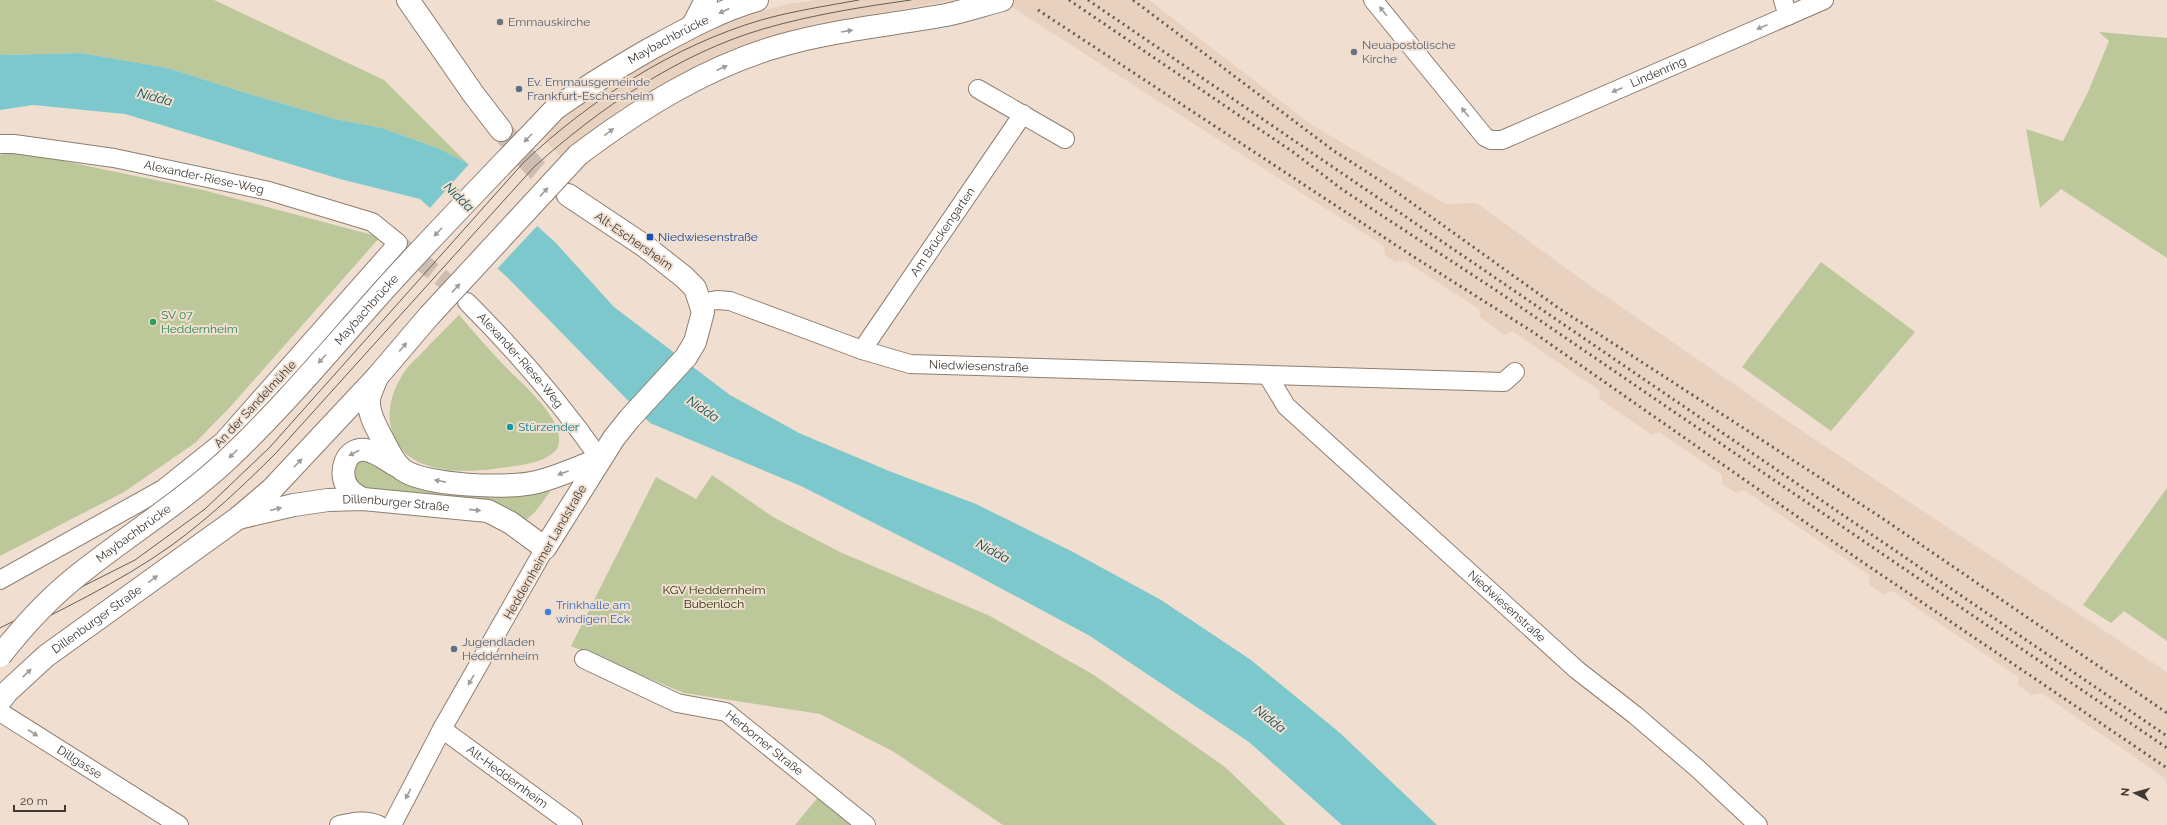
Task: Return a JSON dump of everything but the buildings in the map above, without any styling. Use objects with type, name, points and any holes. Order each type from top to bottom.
[{"type":"main road","points":[[408,0],[474,95],[501,130]]},
{"type":"main road","points":[[693,25],[706,0]]},
{"type":"main road","name":"Maybachbrücke","points":[[0,656],[20,630],[59,591],[87,568],[182,498],[228,459],[264,423],[418,252],[555,109],[589,84],[693,25],[733,7],[757,0]]},
{"type":"main road","name":"Dillenburger Straße","points":[[0,701],[7,692],[46,656],[238,518],[272,489],[377,377],[429,316],[578,155],[637,113],[683,86],[735,62],[779,46],[824,35],[948,14],[1001,0]]},
{"type":"main road","name":"Alt-Eschersheim","points":[[568,195],[646,247],[684,277],[695,288],[703,312],[695,342],[686,358]]},
{"type":"main road","name":"Heddernheimer Landstraße","points":[[545,548],[600,459],[630,418],[686,358]]},
{"type":"main road","name":"Dillenburger Straße","points":[[377,377],[368,402],[379,432],[390,454],[401,469],[408,473],[441,482],[476,485],[520,485],[537,482],[600,459]]},
{"type":"main road","points":[[363,499],[353,493],[345,482],[344,468],[348,457],[358,450],[368,450],[401,469]]},
{"type":"main road","name":"Dillenburger Straße","points":[[238,518],[294,505],[328,500],[363,499],[488,511],[511,523],[545,548]]},
{"type":"street","name":"Lindenring","points":[[1373,0],[1485,137],[1492,140],[1502,140],[1785,8],[1824,0]]},
{"type":"street","points":[[978,89],[1065,139]]},
{"type":"street","name":"Am Brückengarten","points":[[862,350],[1023,114]]},
{"type":"street","name":"Alexander-Riese-Weg","points":[[0,144],[14,144],[114,158],[269,191],[372,222],[398,243]]},
{"type":"street","name":"An der Sandelmühle","points":[[0,580],[163,489],[223,441],[398,243]]},
{"type":"street","name":"Niedwiesenstraße","points":[[701,303],[717,300],[730,301],[862,350],[910,364],[1504,382],[1515,372]]},
{"type":"street","name":"Alexander-Riese-Weg","points":[[467,302],[500,335],[577,428],[600,459]]},
{"type":"street","name":"Niedwiesenstraße","points":[[1268,376],[1286,406],[1577,670],[1635,715],[1692,764],[1758,825]]},
{"type":"street","name":"Heddernheimer Landstraße","points":[[392,825],[442,729],[545,548]]},
{"type":"street","name":"Herborner Straße","points":[[584,659],[677,703],[726,712],[866,825]]},
{"type":"street","name":"Dillgasse","points":[[0,712],[154,819],[179,825]]},
{"type":"street","name":"Alt-Heddernheim","points":[[442,729],[573,825]]},
{"type":"street","points":[[339,825],[356,821],[372,822],[379,825]]},
{"type":"shaded area","points":[[816,0],[955,0],[816,24],[761,39],[723,53],[620,109],[561,157],[541,137],[602,88],[686,38],[744,15],[789,4]]},
{"type":"shaded area","points":[[1001,0],[1149,0],[1312,125],[1446,204],[1477,203],[1585,282],[1808,435],[2167,672],[2167,787],[2165,778],[2041,693],[2031,695],[2018,685],[2018,677],[1892,591],[1883,594],[1870,585],[1869,575],[1744,490],[1736,493],[1722,484],[1722,475],[1659,432],[1652,435],[1600,399],[1599,390],[1512,331],[1504,335],[1480,317],[1479,309],[1405,261],[1395,262],[1385,255],[1384,246]]},
{"type":"green space","points":[[0,0],[214,0],[384,80],[467,163],[440,149],[382,128],[335,119],[168,68],[81,53],[0,55]]},
{"type":"green space","points":[[2099,32],[2167,38],[2167,258],[2061,189],[2040,208],[2026,129],[2063,141],[2088,92],[2109,41]]},
{"type":"green space","name":"SV 07 Heddernheim","points":[[7,153],[39,156],[203,190],[380,237],[231,406],[195,443],[124,492],[0,556],[0,155]]},
{"type":"green space","points":[[1821,262],[1915,332],[1831,431],[1742,367]]},
{"type":"green space","points":[[459,315],[499,360],[544,406],[557,427],[559,437],[557,448],[550,455],[539,461],[520,465],[472,471],[454,470],[436,468],[419,462],[405,453],[395,440],[390,422],[390,409],[392,397],[397,385],[409,367]]},
{"type":"green space","points":[[366,458],[547,489],[550,492],[535,512],[524,522],[363,491],[354,481],[356,461]]},
{"type":"green space","name":"KGV Heddernheim Bubenloch","points":[[712,475],[773,517],[840,552],[990,616],[1094,675],[1225,767],[1286,825],[1003,825],[894,752],[820,714],[684,693],[571,646],[656,477],[696,499]]},
{"type":"green space","points":[[2167,488],[2167,641],[2124,611],[2111,623],[2083,605]]},
{"type":"green space","points":[[819,796],[853,825],[795,825]]},
{"type":"water","name":"Nidda","points":[[81,53],[168,68],[335,119],[382,128],[440,149],[467,163],[555,242],[614,307],[730,395],[799,433],[889,471],[976,504],[1075,553],[1161,600],[1251,660],[1340,733],[1437,825],[1342,825],[1249,742],[1090,636],[965,569],[801,486],[650,423],[508,278],[420,199],[340,179],[125,114],[33,105],[0,110],[0,55]]},
{"type":"pier","points":[[470,163],[538,225],[496,270],[429,209]]},
{"type":"tunnel","points":[[501,130],[537,170],[567,194]]},
{"type":"tunnel","points":[[398,243],[449,284],[463,298]]},
{"type":"tram line","points":[[0,628],[135,560],[205,509],[270,447],[524,162],[576,117],[634,78],[696,44],[761,20],[859,0]]},
{"type":"tram line","points":[[0,641],[131,572],[186,535],[212,513],[276,453],[534,167],[585,124],[613,104],[641,85],[671,68],[732,39],[799,20],[911,0]]},
{"type":"railway","points":[[1069,0],[1293,152],[1343,190],[1494,289],[2167,748]]},
{"type":"railway","points":[[1088,0],[2167,736]]},
{"type":"railway","points":[[1133,0],[1334,151],[1384,183],[1557,307],[1882,518],[2167,713]]},
{"type":"railway","points":[[1038,10],[1414,257],[1533,332],[1858,559],[2167,768]]},
{"type":"place","name":"Emmauskirche","points":[[500,22]]},
{"type":"place","name":"Neuapostolische Kirche","points":[[1354,52]]},
{"type":"place","name":"Ev. Emmausgemeinde Frankfurt-Eschersheim","points":[[519,89]]},
{"type":"place","name":"Niedwiesenstraße","points":[[650,237]]},
{"type":"place","name":"SV 07 Heddernheim","points":[[153,322]]},
{"type":"place","name":"Stürzender","points":[[510,427]]},
{"type":"place","name":"Trinkhalle am windigen Eck","points":[[548,612]]},
{"type":"place","name":"Jugendladen Heddernheim","points":[[454,649]]}]
